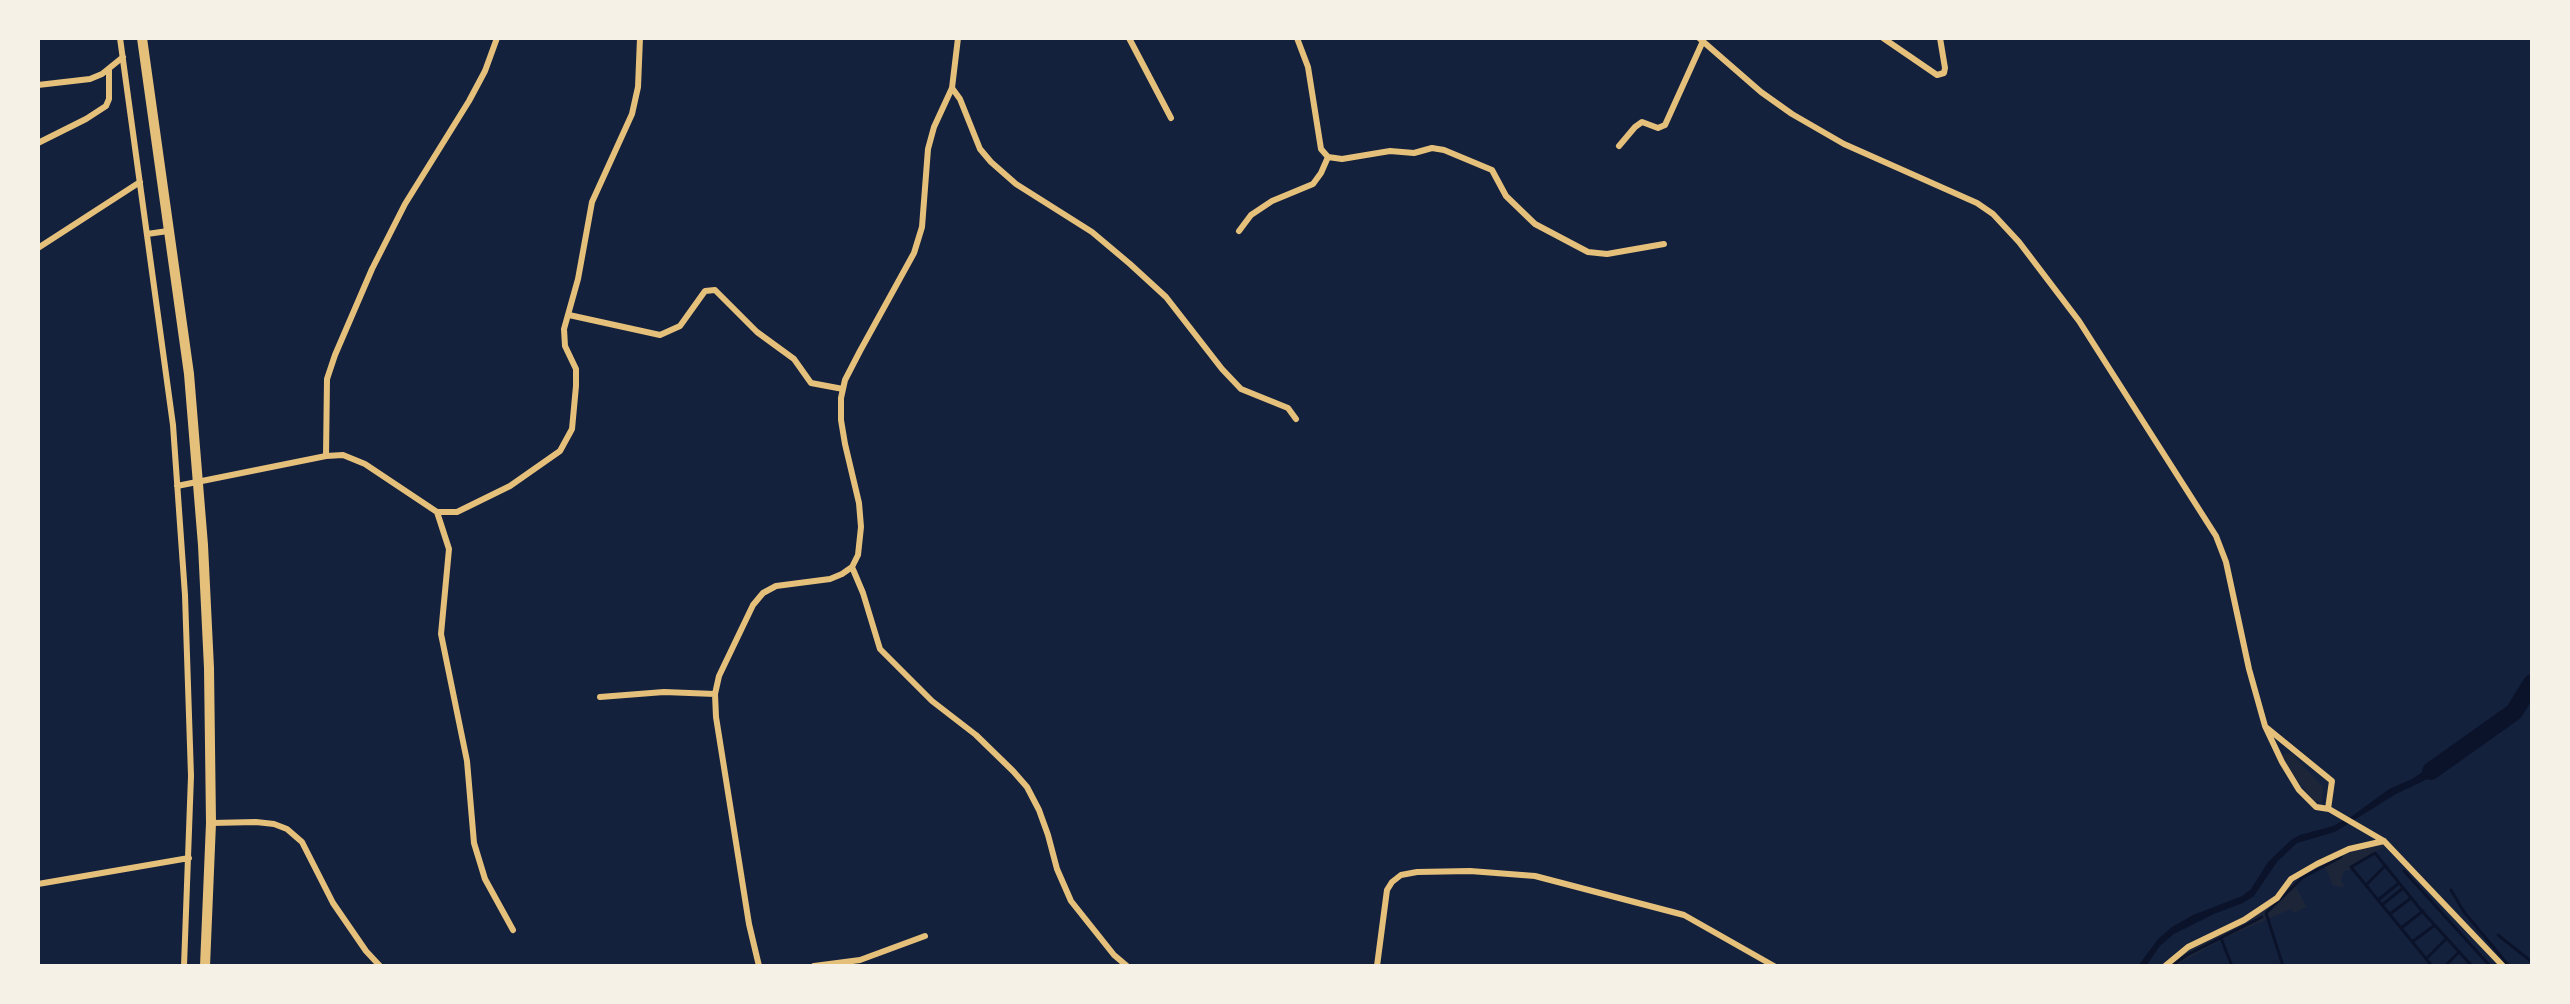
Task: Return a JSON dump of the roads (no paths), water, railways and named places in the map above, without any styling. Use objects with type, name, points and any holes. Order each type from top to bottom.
[{"type":"highway","points":[[142,38],[189,374],[199,483],[209,668],[211,823],[205,966]]},
{"type":"street","points":[[120,38],[173,425],[185,595],[191,776],[184,966]]},
{"type":"street","points":[[326,456],[327,379],[335,355],[372,269],[405,204],[469,101],[485,71],[497,38]]},
{"type":"street","points":[[177,486],[343,455],[353,457],[437,512],[457,512],[510,486],[564,447],[572,429],[576,369],[563,336],[592,202],[632,114],[638,87],[640,38]]},
{"type":"street","points":[[759,966],[749,924],[715,694],[719,676],[753,605],[763,593],[776,586],[830,579],[852,567],[858,555],[861,527],[859,503],[841,420],[843,389],[860,351],[914,253],[924,214],[928,149],[934,127],[952,88],[958,38]]},
{"type":"street","points":[[1129,38],[1171,118]]},
{"type":"street","points":[[1297,38],[1308,67],[1321,149],[1328,157],[1342,159],[1390,151],[1414,153],[1432,148],[1444,150],[1492,170],[1506,196],[1535,224],[1588,252],[1607,254],[1664,244]]},
{"type":"street","points":[[1883,38],[1933,74],[1941,75],[1945,68],[1940,38]]},
{"type":"street","points":[[1619,146],[1639,123],[1658,128],[1665,125],[1701,40],[1761,92],[1792,114],[1844,144],[1977,203],[1993,214],[2019,242],[2079,321],[2216,536],[2226,562],[2265,726],[2299,790],[2316,807],[2328,809],[2384,841],[2503,966]]},
{"type":"street","points":[[38,85],[90,79],[123,57]]},
{"type":"street","points":[[38,143],[106,106],[109,99],[109,69]]},
{"type":"street","points":[[952,88],[960,99],[980,149],[991,162],[1016,184],[1092,232],[1130,264],[1166,297],[1241,389],[1288,408],[1296,419]]},
{"type":"street","points":[[1239,231],[1251,215],[1272,201],[1313,184],[1328,157]]},
{"type":"street","points":[[38,248],[140,182]]},
{"type":"street","points":[[147,234],[168,231]]},
{"type":"street","points":[[569,315],[660,335],[680,326],[705,291],[715,290],[757,332],[794,359],[811,383],[843,389]]},
{"type":"street","points":[[437,512],[449,549],[441,634],[467,761],[474,843],[485,879],[513,930]]},
{"type":"street","points":[[852,567],[880,649],[932,701],[1004,762],[1027,787],[1039,810],[1057,869],[1071,901],[1114,955],[1127,966]]},
{"type":"street","points":[[600,697],[664,692],[715,694]]},
{"type":"street","points":[[2265,726],[2332,781],[2328,809]]},
{"type":"street","points":[[211,823],[256,822],[287,829],[302,842],[333,903],[380,966]]},
{"type":"street","points":[[2165,966],[2188,947],[2244,920],[2277,898],[2291,879],[2317,864],[2349,849],[2384,841]]},
{"type":"street","points":[[38,884],[189,858]]},
{"type":"street","points":[[1377,966],[1387,890],[1392,882],[1401,875],[1417,872],[1470,871],[1535,876],[1684,915],[1774,966]]},
{"type":"street","points":[[814,966],[860,960],[925,936]]},
{"type":"waterway","points":[[2431,771],[2514,712],[2532,683]]},
{"type":"waterway","points":[[2432,966],[2351,867],[2375,853],[2472,966]]},
{"type":"waterway","points":[[2283,966],[2266,913],[2302,878],[2341,857]]},
{"type":"waterway","points":[[2366,885],[2385,866]]},
{"type":"waterway","points":[[2404,871],[2490,966]]},
{"type":"waterway","points":[[2378,900],[2399,883]]},
{"type":"waterway","points":[[2382,905],[2403,888]]},
{"type":"waterway","points":[[2451,890],[2464,912],[2509,966]]},
{"type":"waterway","points":[[2390,914],[2411,898]]},
{"type":"waterway","points":[[2401,928],[2423,911]]},
{"type":"waterway","points":[[2171,966],[2262,917]]},
{"type":"waterway","points":[[2412,942],[2435,925]]},
{"type":"waterway","points":[[2498,935],[2532,962]]},
{"type":"waterway","points":[[2221,938],[2232,966]]},
{"type":"waterway","points":[[2426,959],[2446,939]]},
{"type":"waterway","points":[[2445,966],[2459,952]]}]
